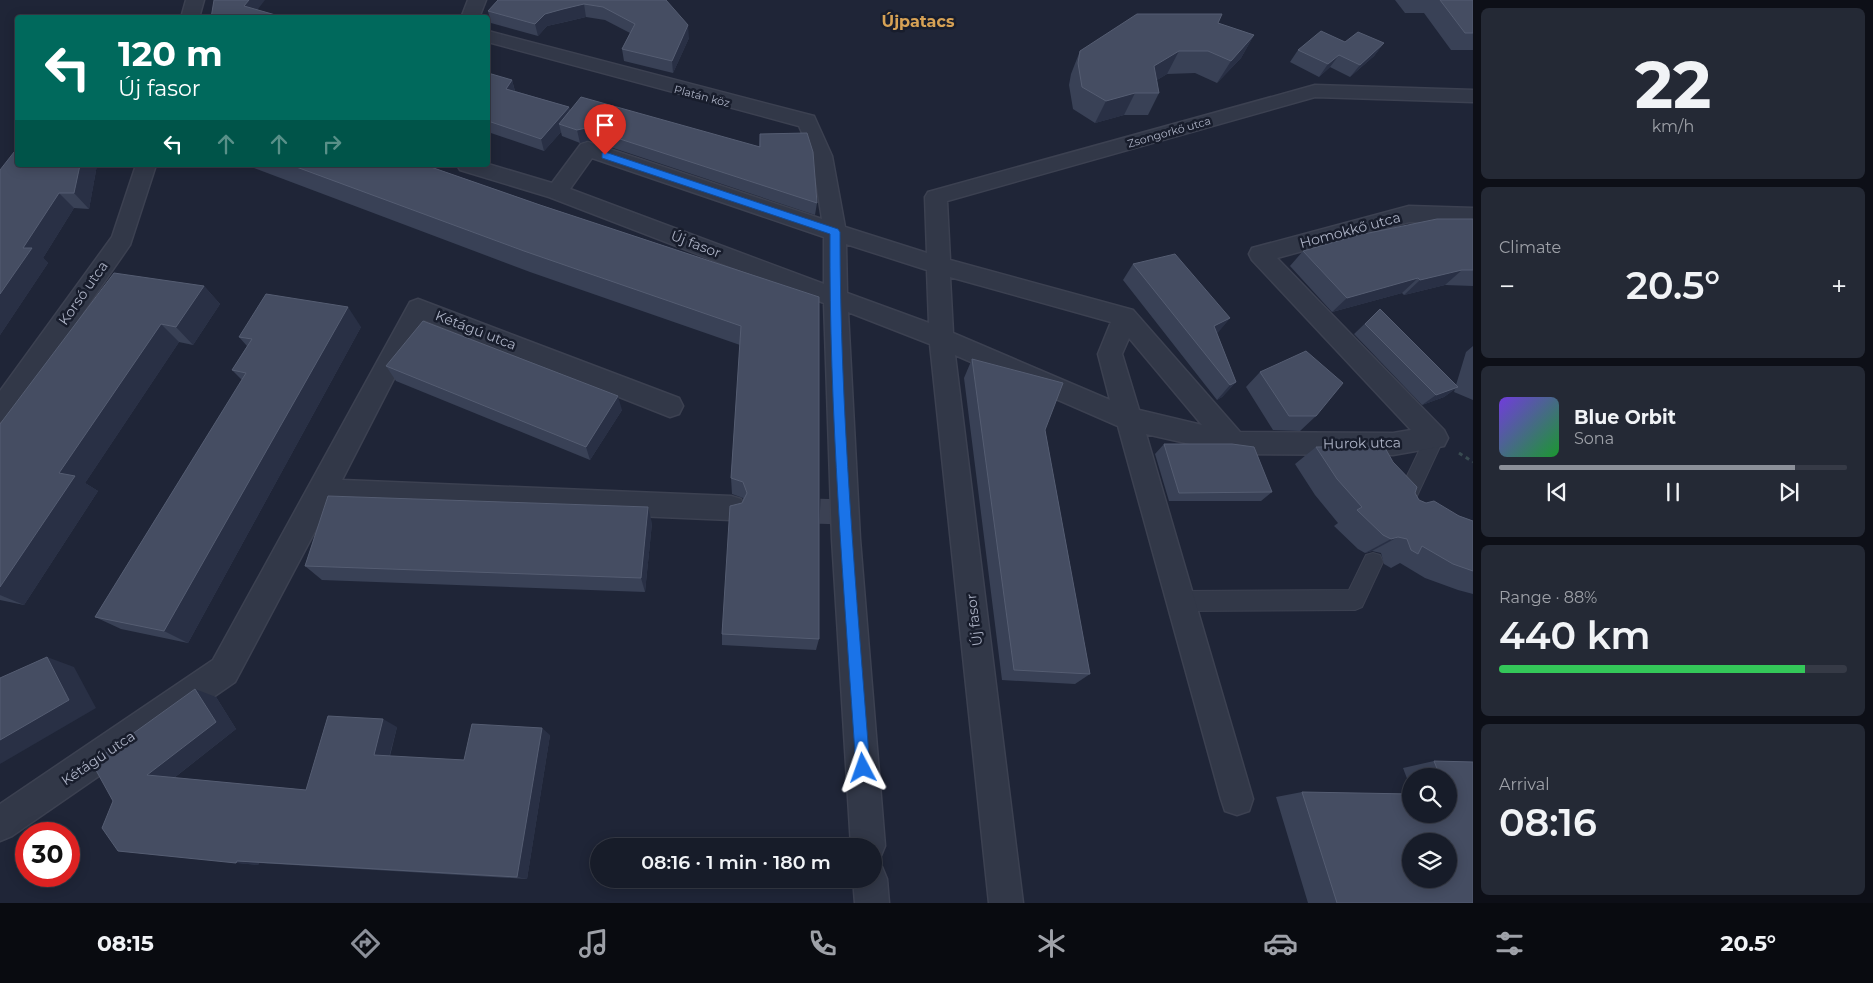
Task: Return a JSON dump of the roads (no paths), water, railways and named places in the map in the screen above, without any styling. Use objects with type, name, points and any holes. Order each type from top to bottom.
[{"type":"street","points":[[191,15],[195,0]]},
{"type":"street","points":[[471,15],[476,0]]},
{"type":"street","name":"Platán köz","points":[[490,37],[542,49],[638,79],[760,111],[807,120],[822,156],[835,232]]},
{"type":"street","name":"Zsongorkő utca","points":[[938,265],[936,197],[1315,91],[1473,96]]},
{"type":"street","points":[[557,192],[588,150],[938,265],[1125,317],[1234,443]]},
{"type":"street","name":"Korsó utca","points":[[0,411],[122,238],[145,167]]},
{"type":"street","name":"Új fasor","points":[[474,167],[557,192],[835,297],[941,338],[1128,419],[1234,443]]},
{"type":"street","name":"Homokkő utca","points":[[1435,438],[1260,254],[1409,214],[1473,216]]},
{"type":"street","points":[[835,232],[835,297],[845,512],[867,838]]},
{"type":"street","name":"Új fasor","points":[[938,265],[941,338],[1006,903]]},
{"type":"street","name":"Kétágú utca","points":[[0,824],[224,671],[322,491],[418,308],[670,406]]},
{"type":"street","points":[[1125,317],[1110,354],[1237,799]]},
{"type":"street","points":[[1401,508],[1435,438]]},
{"type":"street","name":"Hurok utca","points":[[1234,443],[1393,444],[1435,438]]},
{"type":"street","points":[[322,491],[731,508]]},
{"type":"street","points":[[1180,601],[1355,600],[1374,562]]},
{"type":"street","points":[[871,888],[872,903]]},
{"type":"tunnel","points":[[783,510],[845,512]]},
{"type":"district","name":"Újpatacs","points":[[918,21]]}]
